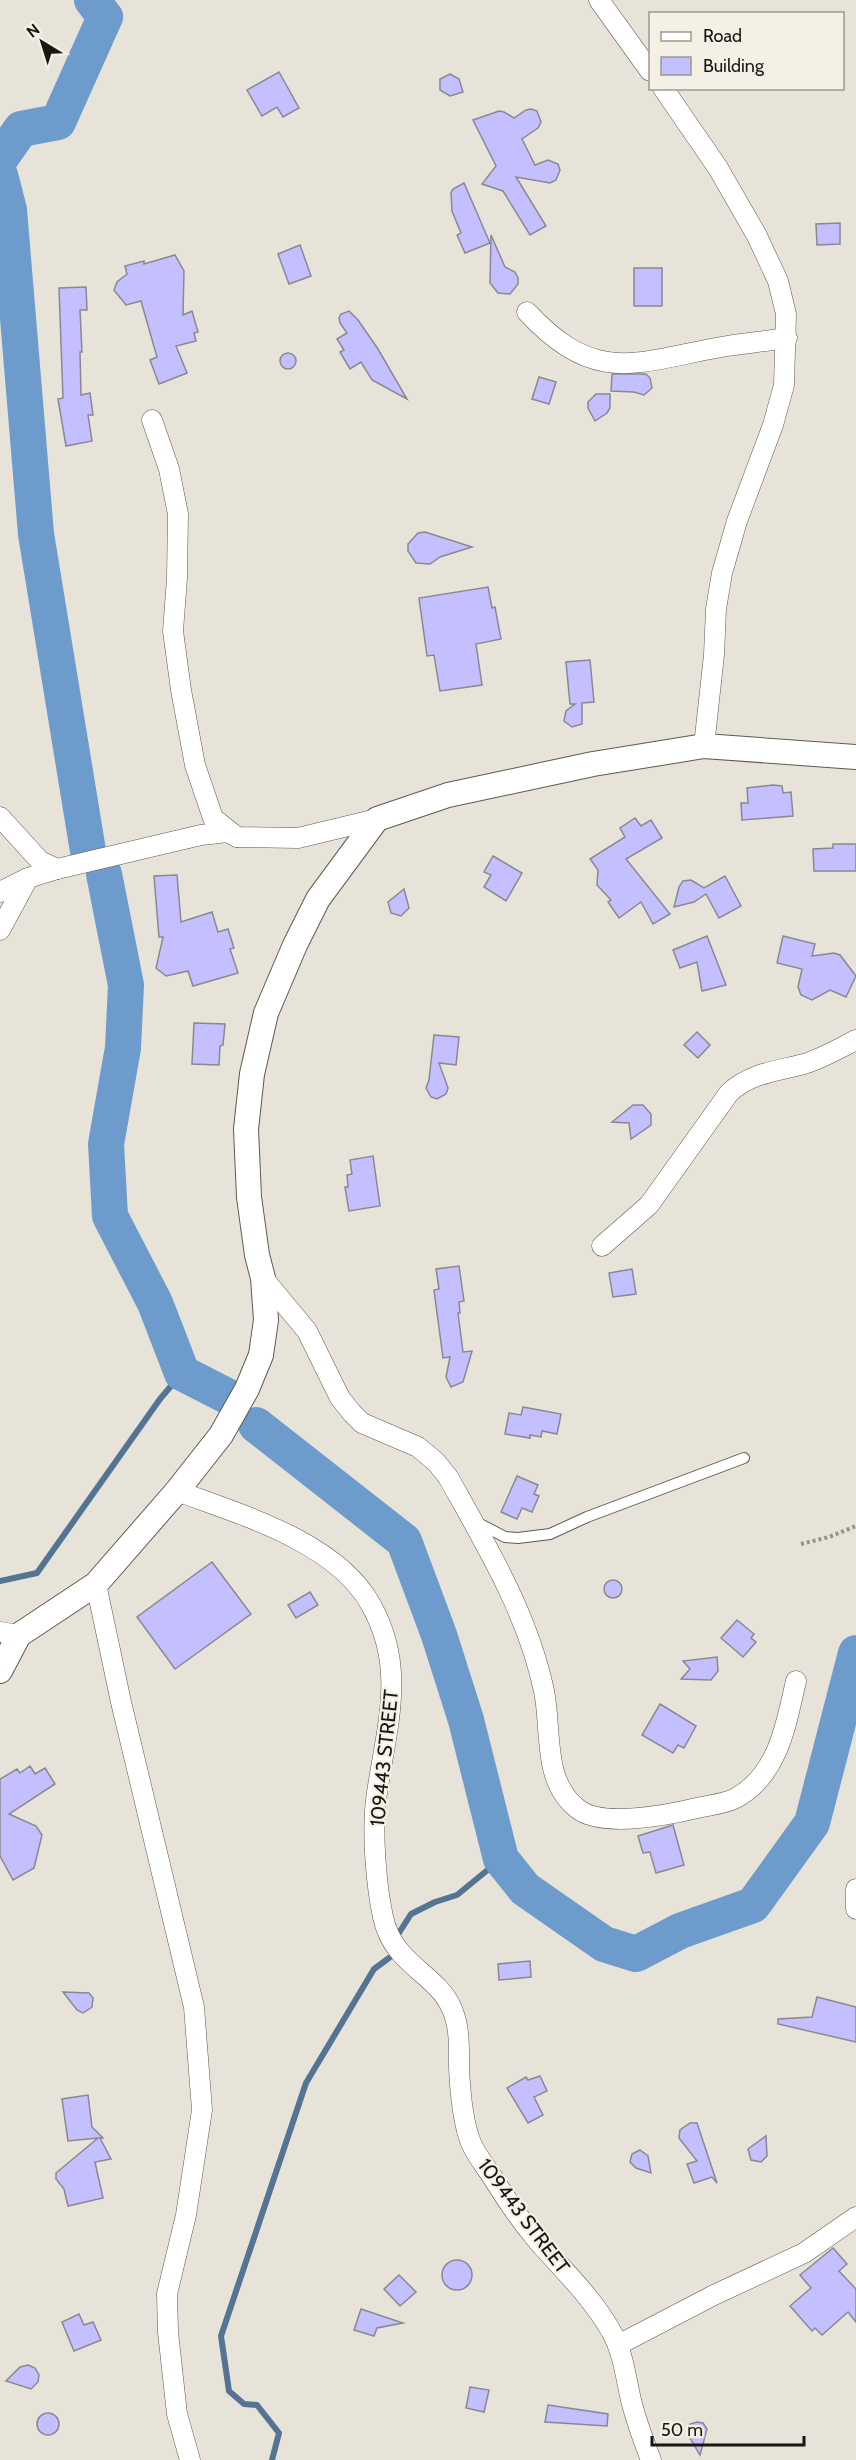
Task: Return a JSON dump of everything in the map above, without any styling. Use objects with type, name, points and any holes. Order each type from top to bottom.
[{"type":"street","points":[[599,0],[649,68]]},
{"type":"street","points":[[664,90],[718,168],[758,236],[778,281],[786,314],[784,385],[773,425],[737,521],[722,573],[716,609],[714,655],[704,746]]},
{"type":"street","points":[[527,312],[550,335],[573,351],[598,361],[621,364],[642,363],[727,346],[787,338]]},
{"type":"street","points":[[152,420],[169,470],[178,514],[173,631],[180,690],[195,765],[213,818],[237,837]]},
{"type":"street","points":[[0,892],[28,878],[57,869],[201,835],[228,832],[237,837],[298,838],[377,819],[448,795],[593,764],[704,746],[856,756]]},
{"type":"street","points":[[0,818],[40,861],[57,869]]},
{"type":"street","points":[[0,1671],[10,1634],[96,1584],[177,1491],[221,1435],[247,1389],[261,1355],[266,1320],[263,1278],[249,1197],[246,1129],[252,1074],[266,1013],[295,945],[318,899],[377,819]]},
{"type":"street","points":[[0,930],[28,878]]},
{"type":"street","points":[[602,1246],[649,1205],[717,1110],[739,1084],[767,1072],[806,1063],[856,1040]]},
{"type":"street","points":[[263,1278],[307,1331],[340,1398],[352,1413],[362,1423],[418,1447],[436,1462],[448,1477],[506,1583],[525,1628],[544,1691],[556,1779],[567,1800],[580,1811],[610,1820],[636,1818],[694,1809],[735,1799],[753,1786],[775,1757],[785,1732],[796,1681]]},
{"type":"street","name":"109443 STREET","points":[[177,1491],[252,1519],[318,1552],[349,1578],[371,1603],[390,1654],[392,1673],[389,1727],[376,1803],[376,1877],[383,1919],[397,1950],[442,1994],[452,2008],[459,2033],[460,2076],[465,2121],[471,2144],[505,2197],[535,2237],[603,2318],[618,2345],[633,2408],[651,2460]]},
{"type":"street","points":[[96,1584],[121,1702],[194,2007],[202,2110],[186,2215],[167,2294],[168,2332],[177,2414],[190,2460]]},
{"type":"street","points":[[856,1889],[856,1910]]},
{"type":"street","points":[[618,2345],[714,2295],[804,2253],[856,2217]]},
{"type":"lane","points":[[472,1519],[487,1530],[505,1537],[518,1538],[550,1534],[598,1512],[744,1458]]},
{"type":"path","points":[[801,1544],[830,1537],[856,1526]]},
{"type":"building","points":[[279,72],[299,108],[283,117],[277,107],[262,116],[247,90]]},
{"type":"building","points":[[450,74],[459,79],[463,92],[450,96],[440,90],[440,79]]},
{"type":"building","points":[[531,109],[537,111],[541,122],[538,128],[522,139],[535,165],[548,160],[558,164],[560,170],[556,180],[550,183],[516,177],[546,226],[530,235],[503,191],[482,184],[496,166],[473,120],[499,111],[514,118]]},
{"type":"building","points":[[464,183],[490,243],[465,253],[457,235],[461,233],[452,211],[451,193],[453,189]]},
{"type":"building","points":[[840,223],[840,244],[817,245],[816,224]]},
{"type":"building","points":[[491,235],[505,267],[515,272],[518,278],[518,284],[510,294],[498,293],[490,283]]},
{"type":"building","points":[[300,245],[311,276],[289,284],[278,254]]},
{"type":"building","points":[[175,255],[184,271],[183,315],[192,311],[198,332],[194,333],[196,341],[176,346],[187,373],[159,384],[150,360],[157,357],[141,301],[126,305],[114,290],[117,282],[127,274],[125,266],[144,261],[144,264]]},
{"type":"building","points":[[634,268],[662,268],[662,306],[634,306]]},
{"type":"building","points":[[86,287],[87,310],[80,310],[81,395],[90,393],[93,415],[88,415],[92,441],[66,446],[58,399],[63,398],[59,288]]},
{"type":"building","points":[[349,311],[378,349],[407,399],[372,380],[361,362],[350,369],[340,352],[344,350],[337,339],[347,333],[339,318],[341,314]]},
{"type":"building","points":[[285,353],[291,353],[296,361],[294,367],[285,369],[280,364],[280,358]]},
{"type":"building","points":[[612,374],[646,374],[650,378],[652,388],[644,395],[611,391]]},
{"type":"building","points":[[539,377],[556,382],[549,404],[532,399]]},
{"type":"building","points":[[596,394],[610,394],[610,408],[607,413],[595,421],[588,408],[588,402]]},
{"type":"building","points":[[425,532],[472,547],[440,557],[430,564],[416,563],[408,551],[408,544],[418,533]]},
{"type":"building","points":[[488,587],[492,608],[495,607],[501,639],[476,644],[482,685],[440,691],[434,655],[427,656],[419,598]]},
{"type":"building","points":[[590,660],[594,702],[582,703],[582,724],[572,727],[564,721],[566,711],[575,704],[570,704],[566,662]]},
{"type":"building","points":[[782,786],[783,793],[791,792],[793,816],[742,820],[741,803],[748,803],[747,788]]},
{"type":"building","points":[[635,818],[641,826],[651,820],[662,838],[626,859],[670,914],[653,924],[641,902],[619,918],[608,902],[611,900],[597,885],[598,870],[590,859],[625,837],[620,828]]},
{"type":"building","points":[[833,844],[856,844],[856,871],[814,871],[813,849],[833,848]]},
{"type":"building","points":[[493,856],[522,873],[506,901],[484,887],[491,875],[484,872]]},
{"type":"building","points":[[177,875],[181,922],[212,912],[218,932],[228,929],[234,948],[230,949],[238,973],[193,986],[188,971],[166,976],[156,968],[163,937],[159,937],[154,876]]},
{"type":"building","points":[[725,876],[741,906],[719,918],[706,894],[694,902],[674,907],[679,887],[683,881],[691,880],[704,888]]},
{"type":"building","points":[[404,889],[409,908],[401,916],[391,913],[388,902]]},
{"type":"building","points":[[707,936],[726,985],[702,991],[697,962],[680,968],[673,950]]},
{"type":"building","points":[[783,936],[815,944],[812,956],[834,953],[840,955],[856,976],[846,997],[830,990],[812,1000],[801,995],[798,987],[802,969],[777,963]]},
{"type":"building","points":[[194,1023],[225,1024],[219,1065],[192,1064]]},
{"type":"building","points":[[697,1032],[710,1045],[698,1058],[684,1045]]},
{"type":"building","points":[[434,1035],[459,1037],[456,1065],[439,1063],[448,1088],[446,1094],[437,1099],[431,1097],[426,1088]]},
{"type":"building","points":[[633,1105],[643,1105],[651,1114],[651,1125],[631,1139],[629,1123],[612,1122]]},
{"type":"building","points":[[373,1156],[380,1206],[349,1211],[345,1187],[348,1187],[347,1175],[352,1174],[350,1160]]},
{"type":"building","points":[[459,1266],[464,1301],[459,1302],[460,1313],[458,1313],[463,1352],[472,1351],[463,1382],[451,1387],[446,1377],[450,1357],[443,1358],[434,1290],[439,1289],[436,1269]]},
{"type":"building","points":[[632,1269],[636,1294],[613,1297],[609,1273]]},
{"type":"building","points":[[523,1407],[561,1414],[557,1434],[542,1431],[541,1437],[530,1435],[530,1438],[505,1434],[509,1413],[521,1415]]},
{"type":"building","points":[[517,1476],[538,1485],[534,1494],[539,1496],[532,1512],[522,1508],[517,1519],[501,1512]]},
{"type":"building","points":[[212,1562],[251,1614],[175,1669],[137,1617]]},
{"type":"building","points":[[613,1580],[621,1585],[622,1589],[617,1597],[613,1598],[605,1593],[604,1589],[609,1581]]},
{"type":"building","points":[[310,1592],[318,1605],[296,1618],[288,1605]]},
{"type":"building","points":[[737,1620],[754,1634],[751,1638],[756,1642],[743,1657],[721,1638]]},
{"type":"building","points":[[717,1657],[718,1671],[711,1680],[681,1679],[690,1669],[683,1661]]},
{"type":"building","points":[[660,1704],[696,1726],[684,1748],[678,1745],[673,1753],[642,1735]]},
{"type":"building","points":[[30,1766],[35,1774],[45,1768],[55,1784],[9,1814],[36,1826],[42,1835],[34,1868],[13,1880],[0,1856],[0,1779],[17,1769],[20,1773]]},
{"type":"building","points":[[673,1825],[684,1865],[656,1873],[650,1852],[643,1853],[638,1836]]},
{"type":"building","points":[[530,1961],[531,1977],[499,1980],[498,1964]]},
{"type":"building","points":[[63,1992],[89,1993],[93,1998],[92,2007],[83,2013],[77,2010]]},
{"type":"building","points":[[817,1997],[856,2007],[856,2042],[778,2024],[778,2019],[812,2017]]},
{"type":"building","points":[[540,2076],[547,2091],[534,2097],[543,2115],[528,2123],[507,2088],[526,2077],[528,2080]]},
{"type":"building","points":[[88,2095],[92,2127],[103,2138],[100,2138],[111,2159],[95,2162],[103,2198],[68,2206],[64,2189],[56,2179],[56,2173],[98,2138],[68,2141],[62,2099]]},
{"type":"building","points":[[690,2123],[697,2123],[717,2183],[712,2177],[694,2183],[687,2164],[697,2161],[679,2138],[680,2130]]},
{"type":"building","points":[[766,2136],[767,2156],[761,2162],[751,2160],[748,2149]]},
{"type":"building","points":[[640,2150],[648,2156],[651,2173],[636,2168],[630,2162],[632,2154]]},
{"type":"building","points":[[833,2248],[847,2264],[839,2271],[856,2289],[856,2322],[848,2312],[822,2335],[815,2328],[812,2331],[790,2306],[811,2288],[800,2275]]},
{"type":"building","points":[[457,2260],[468,2264],[472,2275],[468,2286],[457,2290],[446,2286],[442,2275],[446,2264]]},
{"type":"building","points":[[399,2275],[416,2292],[400,2306],[384,2289]]},
{"type":"building","points":[[361,2309],[403,2323],[377,2328],[374,2336],[354,2330]]},
{"type":"building","points":[[79,2314],[84,2325],[93,2322],[101,2340],[74,2351],[62,2322]]},
{"type":"building","points":[[28,2365],[35,2368],[39,2375],[38,2382],[31,2389],[6,2381],[20,2367]]},
{"type":"building","points":[[470,2387],[489,2390],[484,2412],[466,2408]]},
{"type":"building","points":[[548,2405],[608,2414],[607,2426],[545,2422]]},
{"type":"building","points":[[44,2413],[52,2413],[59,2420],[59,2428],[52,2435],[44,2435],[37,2428],[37,2420]]},
{"type":"building","points":[[703,2423],[707,2429],[700,2455],[687,2433],[690,2424]]},
{"type":"waterway","points":[[0,159],[21,129],[58,122],[105,17],[92,0]]},
{"type":"waterway","points":[[0,175],[9,210],[36,534],[88,851]]},
{"type":"waterway","points":[[104,874],[126,985],[123,1048],[106,1144],[110,1216],[155,1303],[182,1373],[227,1396]]},
{"type":"waterway","points":[[0,1581],[37,1573],[160,1399],[182,1373]]},
{"type":"waterway","points":[[256,1425],[404,1541],[439,1635],[466,1720],[501,1859],[525,1889],[604,1944],[636,1954],[680,1931],[753,1905],[812,1823],[856,1653]]},
{"type":"waterway","points":[[397,1936],[411,1914],[435,1902],[457,1895],[501,1859]]},
{"type":"waterway","points":[[272,2460],[279,2433],[257,2405],[244,2404],[229,2391],[221,2336],[306,2083],[374,1969],[389,1958]]}]
